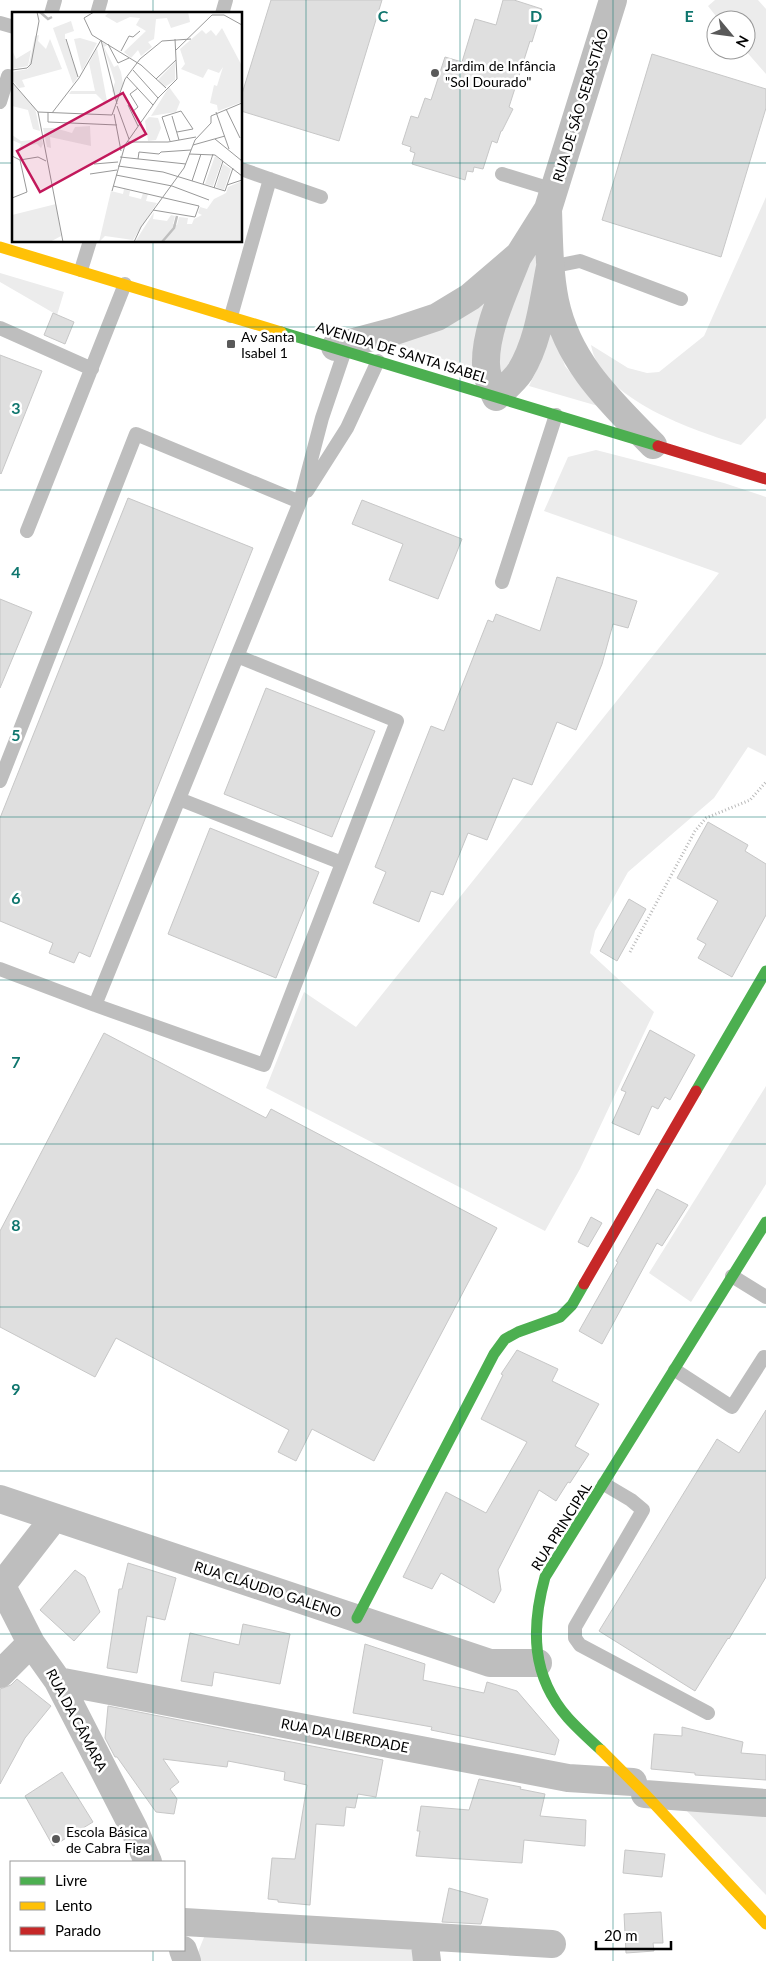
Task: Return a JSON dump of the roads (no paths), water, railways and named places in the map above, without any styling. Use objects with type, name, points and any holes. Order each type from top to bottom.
[{"type":"street","name":"RUA DE SÃO SEBASTIÃO","points":[[550,267],[539,325],[528,357],[519,374],[496,397],[487,372],[487,346],[495,318],[519,255],[551,200],[613,0]]},
{"type":"street","name":"RUA DE SÃO SEBASTIÃO","points":[[551,200],[550,267],[555,302],[577,359],[603,395],[653,445]]},
{"type":"street","name":"AVENIDA DE SANTA ISABEL","points":[[0,247],[766,479]]},
{"type":"street","name":"RUA DE SÃO SEBASTIÃO","points":[[340,349],[437,317],[470,297],[519,255]]},
{"type":"street","points":[[357,1618],[494,1354],[505,1339],[518,1332],[560,1317],[572,1305],[766,970]]},
{"type":"street","name":"RUA PRINCIPAL","points":[[766,1222],[604,1484],[544,1577],[538,1602],[536,1627],[538,1664],[550,1691],[567,1717],[639,1788],[766,1924]]},
{"type":"street","name":"RUA CLÁUDIO GALENO","points":[[0,1499],[490,1663],[538,1664]]},
{"type":"street","points":[[1,1583],[54,1518]]},
{"type":"street","name":"RUA DA CÂMARA","points":[[1,1583],[31,1643],[58,1681],[134,1829],[148,1861]]},
{"type":"street","points":[[0,1674],[31,1643]]},
{"type":"street","name":"RUA DA LIBERDADE","points":[[58,1681],[568,1778],[766,1803]]},
{"type":"street","points":[[185,1922],[426,1949],[552,1944]]},
{"type":"lane","points":[[97,12],[101,0]]},
{"type":"lane","points":[[0,102],[8,76]]},
{"type":"lane","points":[[242,169],[321,197]]},
{"type":"lane","points":[[502,174],[551,200]]},
{"type":"lane","points":[[231,316],[270,179]]},
{"type":"lane","points":[[80,270],[90,242]]},
{"type":"lane","points":[[550,267],[580,261],[681,298]]},
{"type":"lane","points":[[28,532],[125,284]]},
{"type":"lane","points":[[0,328],[92,369]]},
{"type":"lane","points":[[95,1005],[300,502],[340,349]]},
{"type":"lane","points":[[300,502],[347,428],[378,361]]},
{"type":"lane","points":[[502,582],[556,415]]},
{"type":"lane","points":[[0,781],[136,434],[300,502]]},
{"type":"lane","points":[[0,969],[264,1065],[398,721],[237,656]]},
{"type":"lane","points":[[179,799],[342,863]]},
{"type":"lane","points":[[732,1276],[766,1296]]},
{"type":"lane","points":[[675,1370],[732,1407],[764,1357],[766,1358]]},
{"type":"lane","points":[[604,1484],[631,1500],[643,1510],[575,1627],[575,1638],[580,1645],[708,1714]]},
{"type":"place","name":"Jardim de Infância \"Sol Dourado\"","points":[[435,73]]},
{"type":"place","name":"Av Santa Isabel 1","points":[[231,344]]},
{"type":"place","name":"Escola Básica de Cabra Figa","points":[[56,1839]]}]
